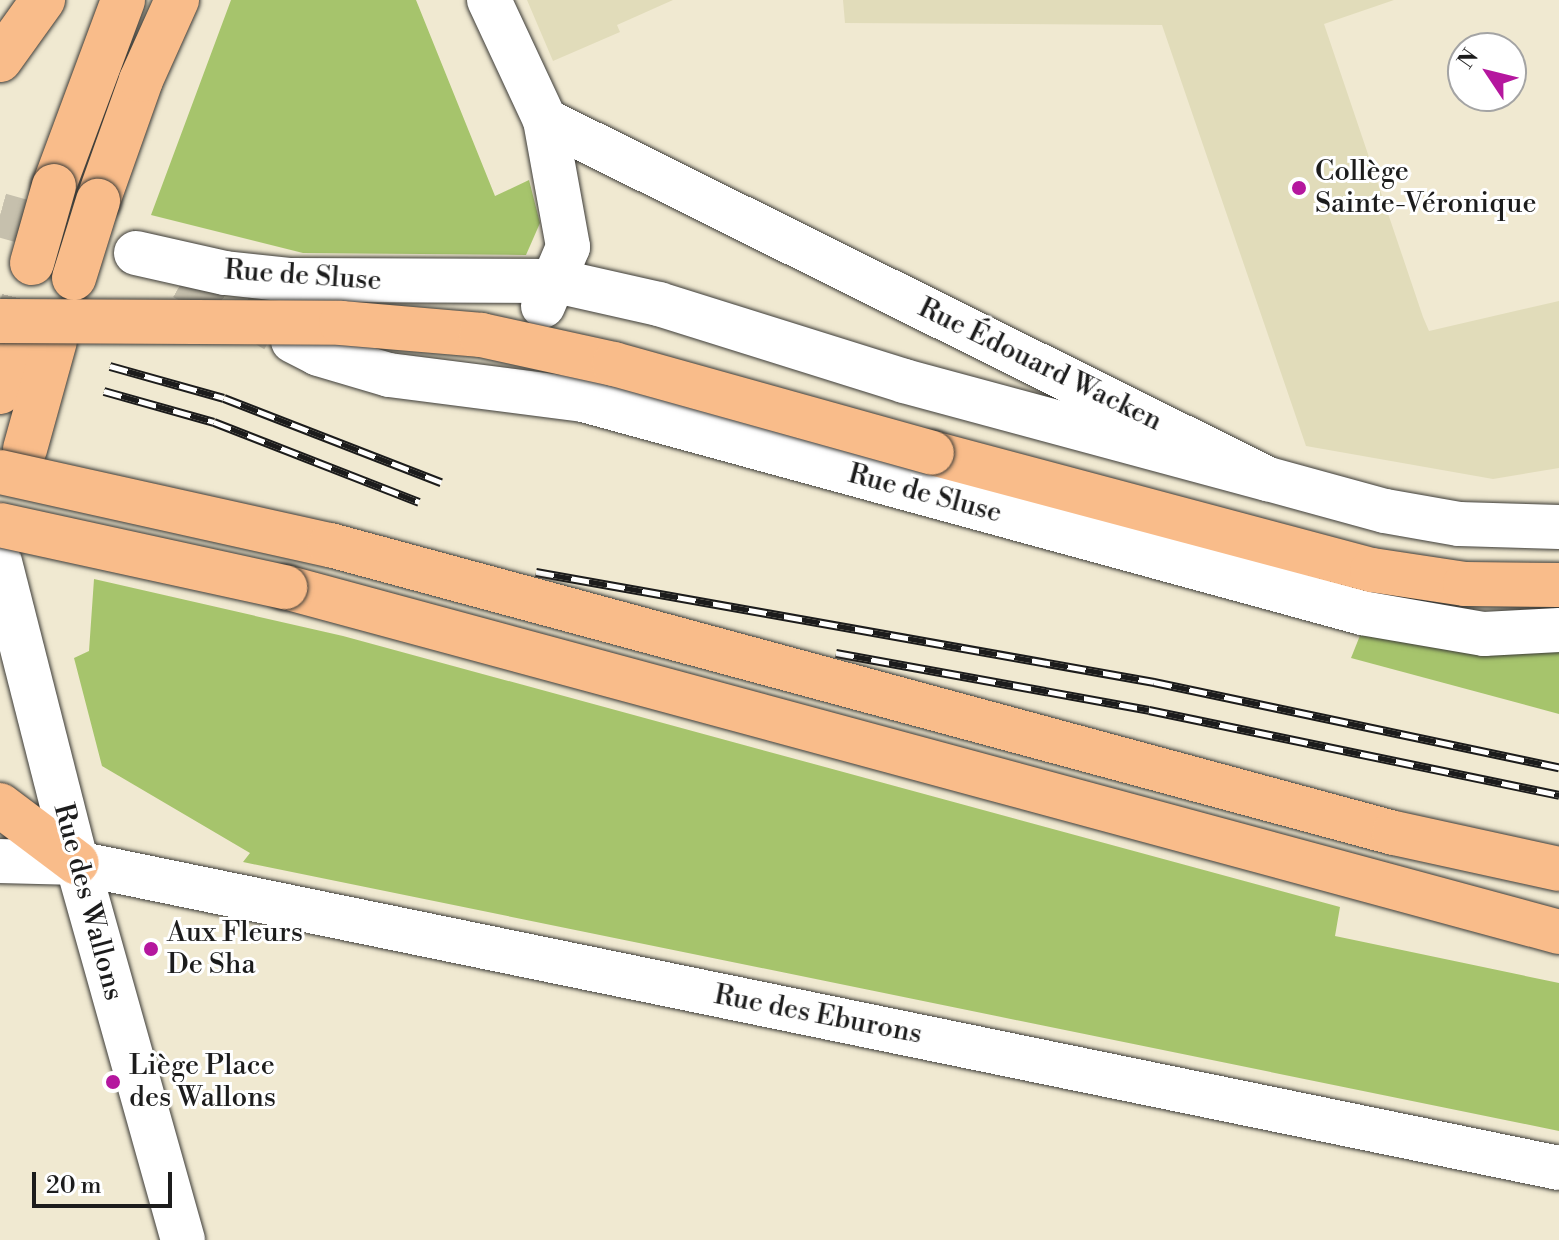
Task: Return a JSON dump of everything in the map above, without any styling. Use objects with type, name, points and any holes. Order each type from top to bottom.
[{"type":"highway","points":[[0,60],[43,0]]},
{"type":"highway","points":[[0,392],[25,311],[54,186],[123,0]]},
{"type":"highway","points":[[72,285],[141,80],[177,0]]},
{"type":"highway","points":[[25,311],[13,460],[1394,833],[1559,869]]},
{"type":"highway","points":[[25,311],[341,323],[481,335],[614,364],[1330,561],[1465,584],[1559,585]]},
{"type":"highway","points":[[0,525],[285,587],[1559,932]]},
{"type":"highway","points":[[0,805],[77,863]]},
{"type":"street","points":[[489,0],[545,120],[568,247],[549,295]]},
{"type":"street","name":"Rue Édouard Wacken","points":[[545,120],[1268,479],[1385,511],[1459,524],[1559,527]]},
{"type":"street","name":"Rue de Sluse","points":[[184,278],[136,253],[225,273],[289,280],[549,295],[673,308],[904,381],[1268,479]]},
{"type":"street","name":"Rue de Sluse","points":[[293,341],[318,354],[389,375],[583,400],[1362,613],[1484,634],[1559,630]]},
{"type":"street","points":[[389,375],[460,356]]},
{"type":"street","name":"Rue des Wallons","points":[[0,562],[77,863],[183,1240]]},
{"type":"street","name":"Rue des Eburons","points":[[0,861],[77,863],[1559,1168]]},
{"type":"shaded area","points":[[527,0],[673,0],[617,25],[620,32],[553,61]]},
{"type":"shaded area","name":"Collège Sainte-Véronique","points":[[843,0],[1394,0],[1324,24],[1423,317],[1429,331],[1559,301],[1559,468],[1493,479],[1306,446],[1162,25],[845,23]]},
{"type":"green space","points":[[231,0],[416,0],[495,196],[529,180],[540,223],[526,255],[303,253],[151,215]]},
{"type":"green space","points":[[94,579],[343,636],[1340,907],[1335,936],[1559,983],[1559,1131],[243,862],[250,853],[102,766],[74,658],[89,651]]},
{"type":"green space","points":[[1361,633],[1559,648],[1559,714],[1351,658]]},
{"type":"tunnel","points":[[0,215],[136,253]]},
{"type":"tunnel","points":[[184,278],[275,330]]},
{"type":"tunnel","points":[[13,342],[26,289]]},
{"type":"railway","points":[[110,366],[224,398],[441,482]]},
{"type":"railway","points":[[104,391],[214,422],[419,502]]},
{"type":"railway","points":[[536,572],[1154,682],[1559,767]]},
{"type":"railway","points":[[836,653],[1149,710],[1559,795]]},
{"type":"place","name":"Collège Sainte-Véronique","points":[[1299,188]]},
{"type":"place","name":"Aux Fleurs De Sha","points":[[151,949]]},
{"type":"place","name":"Liège Place des Wallons","points":[[113,1082]]}]
